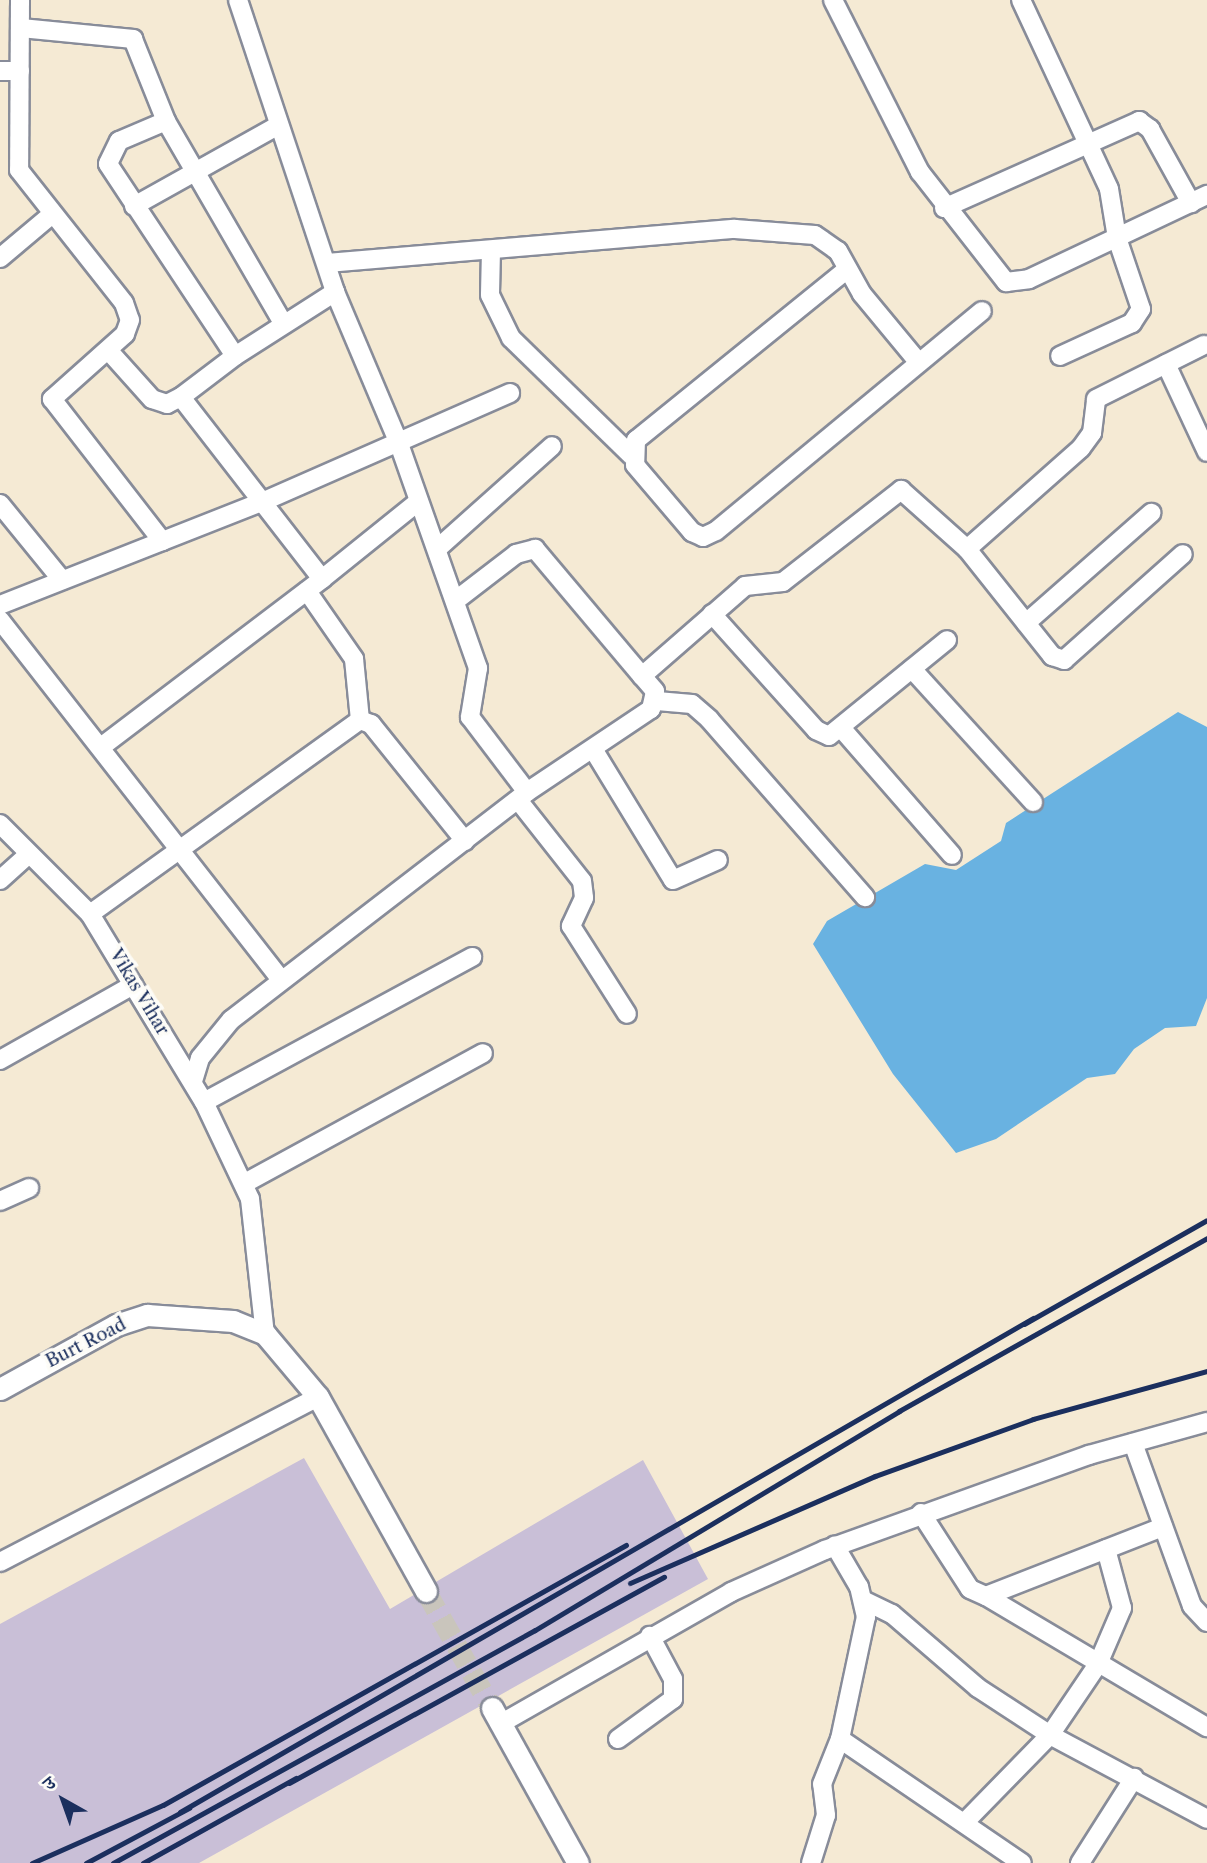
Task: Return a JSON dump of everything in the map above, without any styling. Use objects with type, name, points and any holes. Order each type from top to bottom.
[{"type":"street","points":[[20,0],[19,170],[50,216],[124,303],[128,327],[108,349],[52,399],[162,541]]},
{"type":"street","points":[[238,0],[335,292],[398,442],[478,668],[470,718],[582,881],[584,898],[570,926],[627,1014]]},
{"type":"street","points":[[833,0],[866,77],[944,208],[1011,284],[1117,239],[1207,195]]},
{"type":"street","points":[[1021,0],[1109,189],[1117,239],[1139,316],[1060,356]]},
{"type":"street","points":[[21,29],[133,39],[166,121],[283,323]]},
{"type":"street","points":[[0,71],[20,71]]},
{"type":"street","points":[[166,121],[109,152],[108,164],[235,356]]},
{"type":"street","points":[[944,208],[1085,141],[1143,122],[1191,203]]},
{"type":"street","points":[[134,206],[279,125]]},
{"type":"street","points":[[0,168],[19,170]]},
{"type":"street","points":[[0,258],[50,216]]},
{"type":"street","points":[[327,263],[735,229],[824,237],[845,271],[919,363]]},
{"type":"street","points":[[491,250],[490,295],[511,338],[631,455],[692,532],[703,537],[982,311]]},
{"type":"street","points":[[631,455],[636,440],[845,271]]},
{"type":"street","points":[[108,349],[152,399],[167,404],[181,397],[283,323],[335,292]]},
{"type":"street","points":[[967,549],[1082,448],[1091,433],[1096,399],[1204,345]]},
{"type":"street","points":[[1166,364],[1207,452]]},
{"type":"street","points":[[0,605],[262,502],[510,393]]},
{"type":"street","points":[[181,397],[322,579]]},
{"type":"street","points":[[437,549],[552,446]]},
{"type":"street","points":[[642,676],[752,582],[783,582],[898,491],[914,496],[967,549],[1052,656],[1064,660],[1183,554]]},
{"type":"street","points":[[100,747],[307,592],[419,501]]},
{"type":"street","points":[[0,504],[62,580]]},
{"type":"street","points":[[1026,623],[1151,513]]},
{"type":"street","points":[[455,601],[516,554],[536,549],[642,676],[657,701]]},
{"type":"street","points":[[307,592],[354,659],[360,720]]},
{"type":"street","points":[[712,614],[816,730],[829,736],[842,729],[947,640]]},
{"type":"street","points":[[0,620],[281,981]]},
{"type":"street","points":[[912,670],[1033,802]]},
{"type":"street","points":[[193,1082],[212,1039],[281,981],[523,796],[593,749],[657,701],[692,704],[709,719],[865,897]]},
{"type":"street","points":[[360,720],[371,724],[465,841]]},
{"type":"street","points":[[90,915],[360,720]]},
{"type":"street","points":[[842,729],[952,855]]},
{"type":"street","points":[[593,749],[673,880],[718,860]]},
{"type":"street","name":"Vikas Vihar","points":[[0,824],[90,915],[193,1082],[246,1183]]},
{"type":"street","points":[[0,880],[28,855]]},
{"type":"street","points":[[204,1102],[472,957]]},
{"type":"street","points":[[0,1060],[133,985]]},
{"type":"street","points":[[426,1591],[318,1397],[265,1334],[246,1183],[483,1053]]},
{"type":"street","points":[[0,1201],[29,1188]]},
{"type":"street","name":"Burt Road","points":[[0,1389],[116,1325],[178,1314],[233,1321],[265,1334]]},
{"type":"street","points":[[0,1562],[318,1397]]},
{"type":"street","points":[[578,1863],[496,1716],[650,1636],[835,1546],[921,1513],[1133,1443],[1207,1422]]},
{"type":"street","points":[[1133,1443],[1192,1606],[1207,1622]]},
{"type":"street","points":[[921,1513],[970,1589],[986,1595],[1207,1727]]},
{"type":"street","points":[[986,1595],[1163,1527]]},
{"type":"street","points":[[835,1546],[865,1601],[892,1614],[978,1688],[1050,1735],[1135,1777],[1207,1819]]},
{"type":"street","points":[[965,1822],[1050,1735],[1098,1664],[1122,1608],[1106,1549]]},
{"type":"street","points":[[811,1863],[826,1815],[822,1784],[840,1739],[865,1601]]},
{"type":"street","points":[[618,1739],[673,1699],[673,1679],[650,1636]]},
{"type":"street","points":[[840,1739],[1022,1863]]},
{"type":"street","points":[[1080,1863],[1135,1777]]},
{"type":"shaded area","points":[[304,1458],[390,1609],[643,1460],[708,1579],[199,1863],[0,1863],[0,1624]]},
{"type":"water","points":[[1178,712],[1207,727],[1207,998],[1196,1026],[1165,1028],[1134,1049],[1115,1074],[1087,1078],[996,1139],[956,1153],[893,1074],[813,944],[827,921],[925,864],[956,870],[1001,841],[1006,823]]},
{"type":"tunnel","points":[[426,1591],[492,1708]]},
{"type":"railway","points":[[1024,1324],[1207,1220]]},
{"type":"railway","points":[[113,1863],[535,1630],[899,1411],[1207,1238]]},
{"type":"railway","points":[[180,1812],[1033,1318]]},
{"type":"railway","points":[[630,1583],[875,1476],[1033,1419],[1207,1371]]},
{"type":"railway","points":[[32,1863],[163,1805],[626,1545]]},
{"type":"railway","points":[[289,1783],[664,1577]]},
{"type":"railway","points":[[143,1863],[296,1778]]},
{"type":"railway","points":[[86,1863],[189,1808]]}]
